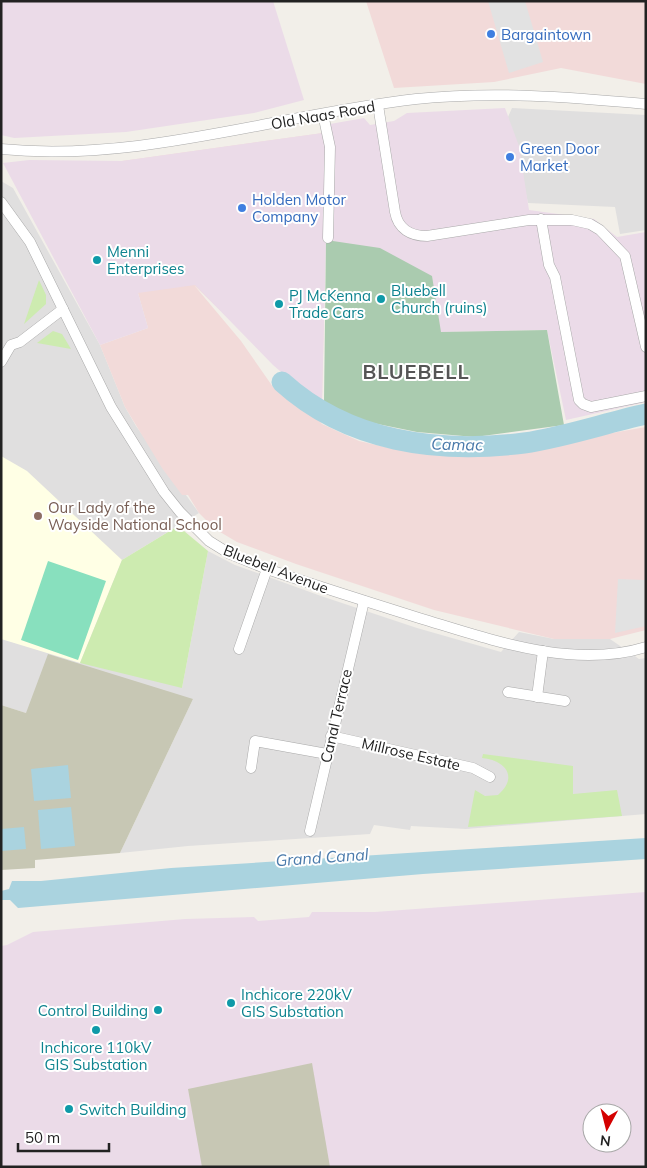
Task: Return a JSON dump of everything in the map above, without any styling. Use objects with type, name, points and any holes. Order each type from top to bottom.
[{"type":"street","name":"Old Naas Road","points":[[1,149],[59,150],[113,147],[206,136],[378,105],[467,95],[509,94],[646,104]]},
{"type":"street","points":[[378,105],[396,218],[406,230],[419,236],[427,236],[541,219],[572,220],[590,224],[600,230],[625,256],[646,347]]},
{"type":"street","points":[[324,114],[330,147],[328,238]]},
{"type":"street","name":"Bluebell Avenue","points":[[1,202],[30,242],[121,426],[180,512],[213,544],[230,554],[267,569],[496,641],[543,651],[573,654],[615,654],[646,647]]},
{"type":"street","points":[[541,219],[549,265],[555,277],[579,400],[591,407],[646,396]]},
{"type":"street","points":[[1,362],[11,346],[20,342],[63,309]]},
{"type":"street","points":[[240,649],[267,569]]},
{"type":"street","name":"Canal Terrace","points":[[310,831],[364,601]]},
{"type":"street","points":[[537,697],[543,651]]},
{"type":"street","points":[[508,692],[565,701]]},
{"type":"street","name":"Millrose Estate","points":[[331,736],[473,768],[490,777]]},
{"type":"street","points":[[251,768],[256,741],[327,754]]},
{"type":"shaded area","points":[[1,1],[273,1],[304,100],[254,113],[126,132],[14,138],[1,135]]},
{"type":"shaded area","points":[[366,1],[646,1],[646,84],[561,68],[494,82],[394,88]]},
{"type":"shaded area","points":[[488,1],[525,1],[543,62],[509,73]]},
{"type":"shaded area","points":[[505,108],[519,146],[529,210],[594,219],[617,237],[646,232],[646,402],[566,420],[547,330],[441,332],[326,241],[322,402],[301,389],[273,365],[195,285],[138,293],[148,328],[100,345],[3,163],[29,160],[122,161],[323,133],[330,124],[364,118],[370,125],[394,121],[407,113]]},
{"type":"shaded area","points":[[512,108],[646,115],[646,230],[620,234],[615,207],[528,203],[508,117]]},
{"type":"shaded area","points":[[323,133],[309,269],[325,268],[322,402],[301,389],[194,285],[241,341],[273,387],[309,408],[322,424],[359,441],[394,449],[449,454],[504,452],[646,427],[646,630],[610,639],[554,639],[434,610],[296,564],[237,542],[215,529],[199,513],[188,495],[182,495],[162,468],[125,407],[100,345],[148,328],[138,293],[122,161]]},
{"type":"shaded area","points":[[1,181],[13,188],[100,345],[125,407],[136,426],[199,513],[122,560],[182,688],[208,551],[235,565],[321,596],[417,628],[501,652],[519,632],[554,639],[610,639],[639,659],[646,658],[646,814],[466,829],[411,826],[410,830],[374,825],[370,834],[188,846],[120,853],[193,699],[26,713],[1,705]]},
{"type":"shaded area","points":[[326,240],[380,248],[432,276],[441,332],[547,330],[564,425],[475,437],[417,432],[363,421],[324,402]]},
{"type":"shaded area","name":"Our Lady of the Wayside National School","points":[[1,456],[27,471],[122,560],[80,663],[1,639]]},
{"type":"shaded area","points":[[618,579],[646,580],[646,626],[615,633]]},
{"type":"shaded area","points":[[48,654],[193,699],[120,853],[35,860],[35,868],[1,870],[1,705],[26,713]]},
{"type":"shaded area","points":[[646,892],[646,1167],[1,1167],[1,946],[33,932],[185,919],[254,917],[258,921],[309,917],[312,912],[375,912]]},
{"type":"shaded area","points":[[312,1063],[330,1167],[202,1167],[188,1089]]},
{"type":"green space","points":[[39,280],[46,295],[46,304],[24,324]]},
{"type":"green space","points":[[53,331],[62,334],[71,349],[37,343]]},
{"type":"green space","points":[[178,526],[208,551],[182,688],[80,663],[122,560]]},
{"type":"green space","points":[[48,561],[106,581],[78,660],[21,640]]},
{"type":"green space","points":[[483,754],[573,766],[573,794],[617,790],[622,816],[468,827],[475,790],[485,796],[498,795],[508,782],[508,776],[503,766],[490,759],[482,758]]},
{"type":"water","points":[[68,765],[71,798],[34,801],[31,769]]},
{"type":"water","points":[[71,807],[75,846],[41,849],[38,810]]},
{"type":"water","points":[[24,827],[26,849],[1,851],[1,829]]},
{"type":"water","points":[[646,838],[646,859],[423,874],[18,908],[10,900],[1,900],[1,891],[9,889],[12,881],[41,881],[171,868]]},
{"type":"waterway","name":"Camac","points":[[282,382],[308,402],[336,418],[365,431],[396,439],[459,447],[524,443],[646,414]]},
{"type":"place","name":"Bargaintown","points":[[491,34]]},
{"type":"place","name":"Green Door Market","points":[[510,157]]},
{"type":"place","name":"Holden Motor Company","points":[[242,208]]},
{"type":"place","name":"Menni Enterprises","points":[[97,260]]},
{"type":"place","name":"Bluebell Church (ruins)","points":[[381,299]]},
{"type":"place","name":"PJ McKenna Trade Cars","points":[[279,304]]},
{"type":"place","name":"Our Lady of the Wayside National School","points":[[38,516]]},
{"type":"place","name":"Inchicore 220kV GIS Substation","points":[[231,1003]]},
{"type":"place","name":"Control Building","points":[[158,1010]]},
{"type":"place","name":"Inchicore 110kV GIS Substation","points":[[96,1030]]},
{"type":"place","name":"Switch Building","points":[[69,1109]]},
{"type":"district","name":"BLUEBELL","points":[[416,371]]},
{"type":"water label","name":"Grand Canal","points":[[322,857]]}]
